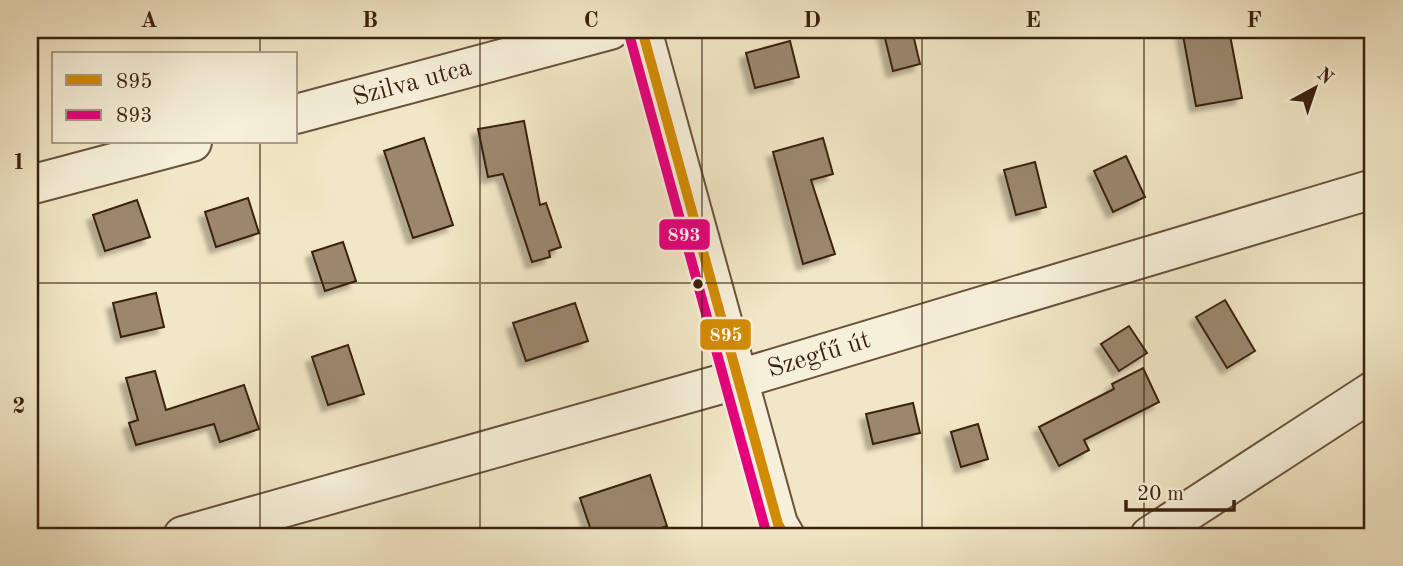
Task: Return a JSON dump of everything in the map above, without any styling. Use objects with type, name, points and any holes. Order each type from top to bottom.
[{"type":"street","name":"Szilva utca","points":[[298,113],[610,30]]},
{"type":"street","points":[[642,30],[780,532]]},
{"type":"street","points":[[30,185],[184,144]]},
{"type":"street","name":"Szegfű út","points":[[183,536],[739,379],[1373,189]]},
{"type":"street","points":[[1150,536],[1373,391]]},
{"type":"building","points":[[883,30],[912,30],[920,64],[893,71]]},
{"type":"building","points":[[1182,30],[1229,30],[1242,98],[1196,106]]},
{"type":"building","points":[[790,41],[799,77],[755,88],[746,53]]},
{"type":"building","points":[[524,121],[540,205],[546,203],[561,247],[549,251],[550,257],[532,262],[503,174],[488,177],[478,129]]},
{"type":"building","points":[[424,138],[453,225],[413,238],[384,151]]},
{"type":"building","points":[[823,138],[833,174],[811,180],[835,254],[803,264],[773,152]]},
{"type":"building","points":[[1126,156],[1145,197],[1113,212],[1094,171]]},
{"type":"building","points":[[1035,162],[1046,207],[1016,215],[1004,170]]},
{"type":"building","points":[[248,198],[259,233],[216,247],[205,212]]},
{"type":"building","points":[[137,200],[150,237],[105,251],[93,215]]},
{"type":"building","points":[[343,242],[356,281],[325,291],[312,252]]},
{"type":"building","points":[[156,293],[164,327],[121,337],[113,303]]},
{"type":"building","points":[[1225,300],[1255,351],[1227,368],[1196,317]]},
{"type":"building","points":[[575,303],[588,341],[526,361],[513,323]]},
{"type":"building","points":[[1129,326],[1147,353],[1119,371],[1101,344]]},
{"type":"building","points":[[348,345],[364,394],[328,405],[312,357]]},
{"type":"building","points":[[1143,368],[1159,402],[1084,440],[1089,450],[1059,466],[1039,427],[1114,389],[1112,384]]},
{"type":"building","points":[[155,371],[166,410],[244,385],[259,429],[220,442],[214,424],[136,445],[129,423],[138,420],[126,378]]},
{"type":"building","points":[[913,403],[920,433],[873,444],[866,414]]},
{"type":"building","points":[[978,424],[988,459],[961,467],[951,432]]},
{"type":"building","points":[[650,475],[667,526],[637,536],[593,536],[580,498]]},
{"type":"transit line","name":"895","points":[[642,30],[778,524],[785,536]]},
{"type":"transit line","name":"893","points":[[629,34],[769,536]]}]
